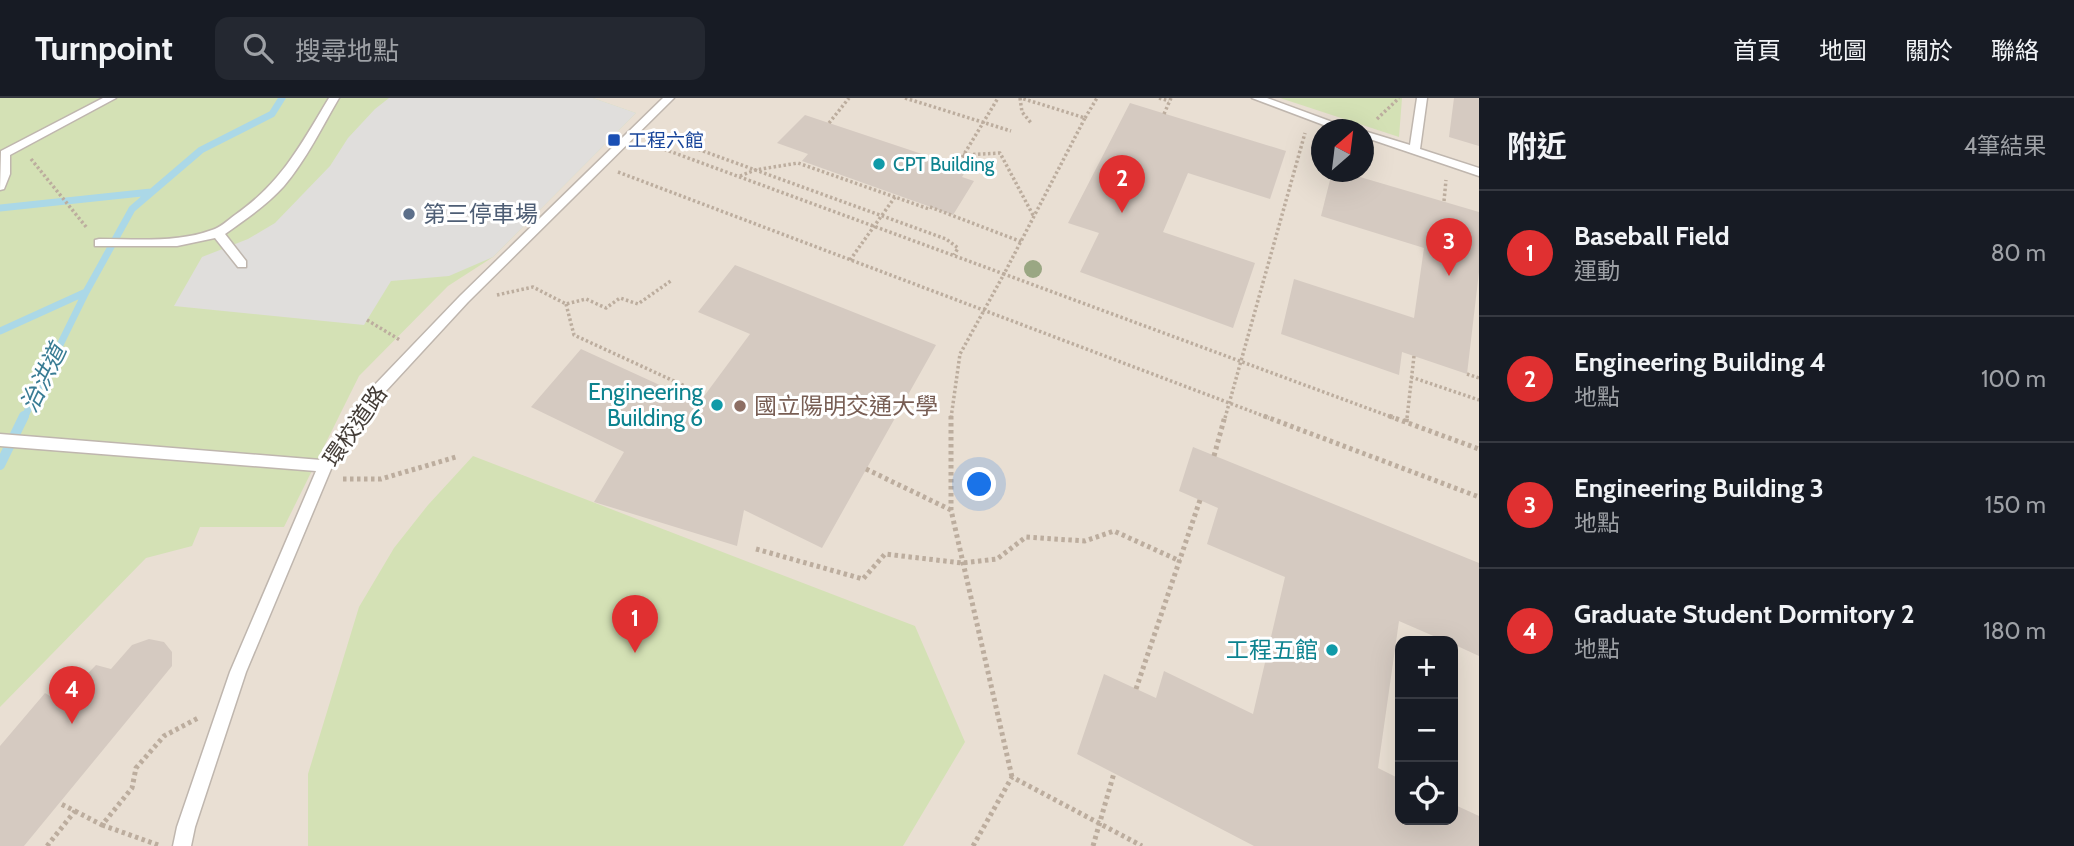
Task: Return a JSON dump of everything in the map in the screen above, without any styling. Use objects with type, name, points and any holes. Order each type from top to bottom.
[{"type":"lane","points":[[0,186],[5,174],[2,151],[111,98]]},
{"type":"lane","points":[[99,243],[177,242],[218,233],[260,203],[281,182],[334,98]]},
{"type":"lane","name":"環校道路","points":[[182,846],[238,672],[323,471],[368,401],[468,295],[669,98]]},
{"type":"lane","points":[[1256,98],[1318,119]]},
{"type":"lane","points":[[1414,151],[1422,98]]},
{"type":"lane","points":[[1374,138],[1479,172]]},
{"type":"lane","points":[[218,233],[243,264]]},
{"type":"lane","points":[[0,440],[323,471]]},
{"type":"path","points":[[829,122],[849,98]]},
{"type":"path","points":[[905,98],[1011,131]]},
{"type":"path","points":[[957,166],[998,98]]},
{"type":"path","points":[[1032,124],[1022,112],[1021,98],[1085,118]]},
{"type":"path","points":[[973,846],[1012,777],[951,510],[949,458],[952,396],[960,354],[1097,98]]},
{"type":"path","points":[[1159,98],[1170,99],[1164,114]]},
{"type":"path","points":[[1375,122],[1399,98]]},
{"type":"path","points":[[1214,456],[1252,328],[1309,116]]},
{"type":"path","points":[[639,128],[955,244],[958,248],[954,255]]},
{"type":"path","points":[[629,136],[1479,449]]},
{"type":"path","points":[[19,144],[72,210]]},
{"type":"path","points":[[963,155],[1000,153],[1034,217]]},
{"type":"path","points":[[740,176],[755,170],[798,163],[1022,242]]},
{"type":"path","points":[[601,166],[1479,497]]},
{"type":"path","points":[[1444,201],[1446,178]]},
{"type":"path","points":[[850,260],[895,197]]},
{"type":"path","points":[[468,295],[485,297],[533,287],[566,304],[586,299],[606,308],[620,298],[638,304],[672,280]]},
{"type":"path","points":[[566,304],[574,335],[689,388]]},
{"type":"path","points":[[367,320],[415,349]]},
{"type":"path","points":[[1406,422],[1414,356]]},
{"type":"path","points":[[1467,374],[1479,377]]},
{"type":"path","points":[[1411,377],[1479,400]]},
{"type":"path","points":[[323,471],[357,481],[380,479],[456,457]]},
{"type":"path","points":[[866,469],[951,510]]},
{"type":"path","points":[[1136,689],[1200,500]]},
{"type":"path","points":[[756,549],[863,579],[885,554],[962,563],[997,559],[1026,537],[1085,541],[1114,531],[1180,561]]},
{"type":"path","points":[[102,825],[132,788],[136,768],[164,736],[209,713],[225,711]]},
{"type":"path","points":[[1093,846],[1114,773]]},
{"type":"path","points":[[1012,777],[1142,846]]},
{"type":"path","points":[[59,803],[102,825],[162,846]]},
{"type":"path","points":[[47,846],[75,811]]},
{"type":"path","points":[[130,846],[133,837]]},
{"type":"shaded area","name":"國立陽明交通大學","points":[[0,98],[1479,98],[1479,846],[0,846]]},
{"type":"shaded area","name":"第三停車場","points":[[389,98],[593,98],[636,113],[493,257],[449,276],[391,281],[364,325],[174,306],[202,257],[248,239],[275,223],[330,166],[348,138]]},
{"type":"green space","points":[[0,98],[593,98],[636,113],[493,257],[448,286],[359,376],[284,527],[200,527],[192,546],[146,558],[0,707]]},
{"type":"green space","points":[[1280,98],[1402,98],[1399,137],[1374,129],[1374,119],[1344,119]]},
{"type":"green space","points":[[473,456],[915,626],[965,742],[903,846],[308,846],[308,774],[359,607],[394,548],[428,505]]},
{"type":"building","points":[[1454,98],[1479,98],[1479,146],[1449,137]]},
{"type":"building","points":[[1130,103],[1286,151],[1270,199],[1188,173],[1163,232],[1255,263],[1233,328],[1080,272],[1099,233],[1068,223]]},
{"type":"building","name":"CPT Building","points":[[805,115],[967,169],[962,177],[974,181],[953,215],[802,161],[808,154],[777,143]]},
{"type":"building","points":[[1374,181],[1479,212],[1479,272],[1467,374],[1402,352],[1399,375],[1281,334],[1294,279],[1414,318],[1424,248],[1321,216],[1330,182]]},
{"type":"building","name":"Engineering Building 6","points":[[735,265],[936,345],[822,548],[744,510],[737,546],[594,502],[624,452],[531,407],[581,349],[699,403],[750,334],[698,312]]},
{"type":"building","name":"工程五館","points":[[1193,447],[1479,563],[1479,656],[1458,646],[1458,636],[1434,636],[1399,621],[1378,768],[1395,776],[1395,825],[1458,825],[1458,806],[1479,816],[1479,846],[1254,846],[1077,754],[1104,674],[1156,698],[1164,671],[1253,714],[1285,577],[1207,544],[1218,508],[1179,491]]},
{"type":"building","points":[[149,639],[164,642],[172,652],[172,666],[24,846],[0,846],[0,746],[45,693],[60,702],[96,665],[111,669],[132,645]]},
{"type":"waterway","name":"治洪道","points":[[86,292],[132,209],[201,150],[272,114],[282,98]]},
{"type":"waterway","name":"治洪道","points":[[0,208],[151,192]]},
{"type":"waterway","name":"治洪道","points":[[0,331],[86,292]]},
{"type":"waterway","name":"治洪道","points":[[24,418],[86,292]]},
{"type":"waterway","name":"治洪道","points":[[0,465],[24,416]]},
{"type":"place","name":"工程六館","points":[[614,140]]},
{"type":"place","name":"CPT Building","points":[[879,164]]},
{"type":"place","name":"Engineering Building 4","points":[[1122,213]]},
{"type":"place","name":"第三停車場","points":[[409,214]]},
{"type":"place","name":"Engineering Building 3","points":[[1449,276]]},
{"type":"place","name":"Engineering Building 6","points":[[717,405]]},
{"type":"place","name":"國立陽明交通大學","points":[[740,406]]},
{"type":"place","name":"工程五館","points":[[1332,650]]},
{"type":"place","name":"Baseball Field","points":[[635,653]]},
{"type":"place","name":"Graduate Student Dormitory 2","points":[[72,724]]}]
